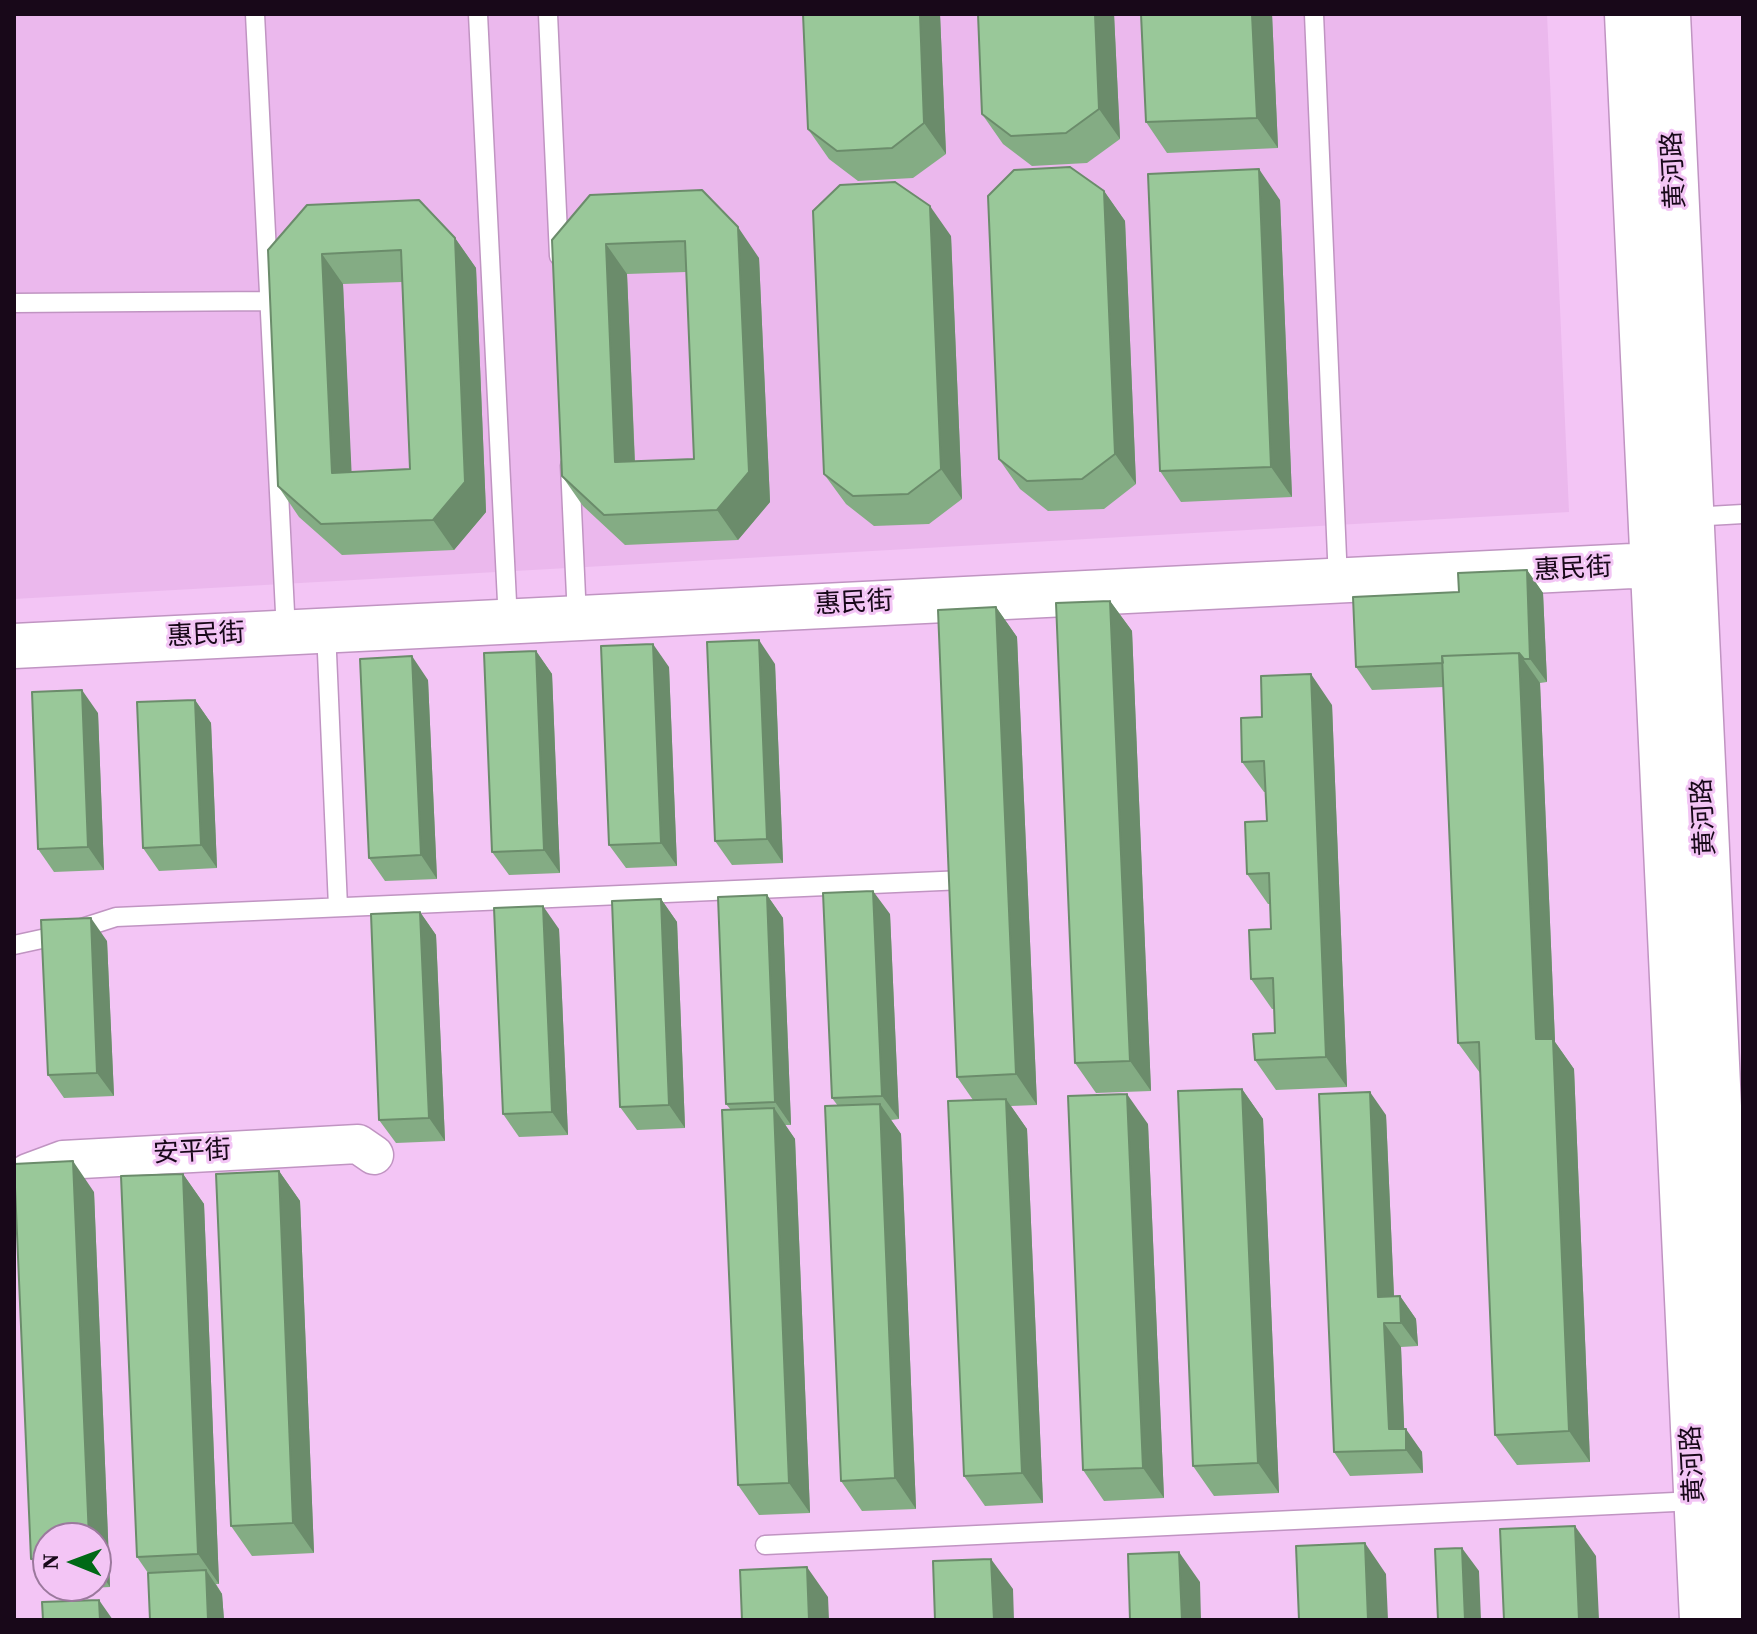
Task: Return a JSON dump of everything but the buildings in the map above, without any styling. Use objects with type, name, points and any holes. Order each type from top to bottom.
[{"type":"main road","name":"黄河路","points":[[1627,14],[1736,1323],[1743,1620]]},
{"type":"main road","name":"黄河路","points":[[1668,14],[1691,517],[1673,564],[1696,1501],[1702,1620]]},
{"type":"main road","name":"惠民街","points":[[14,646],[1673,564]]},
{"type":"street","name":"安平街","points":[[14,1185],[28,1173],[63,1160],[358,1144],[374,1155]]},
{"type":"lane","points":[[255,14],[269,301],[338,907]]},
{"type":"lane","points":[[478,14],[508,622]]},
{"type":"lane","points":[[548,14],[560,268]]},
{"type":"lane","points":[[1314,14],[1338,581]]},
{"type":"lane","points":[[14,303],[269,301]]},
{"type":"lane","points":[[569,443],[577,618]]},
{"type":"lane","points":[[1691,517],[1743,514]]},
{"type":"lane","points":[[14,945],[60,935],[116,917],[964,880]]},
{"type":"lane","points":[[765,1545],[1696,1501]]},
{"type":"shaded area","points":[[14,14],[1547,14],[1569,512],[14,599]]}]
